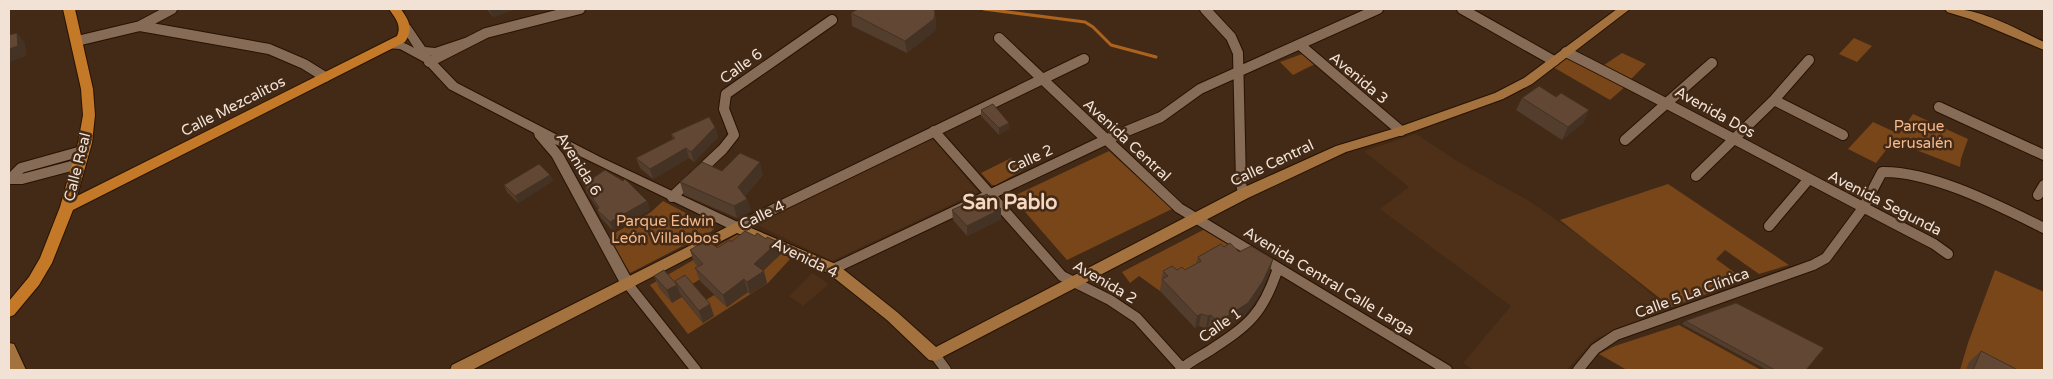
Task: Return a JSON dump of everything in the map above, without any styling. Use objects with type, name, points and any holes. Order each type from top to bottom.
[{"type":"main road","name":"Calle Real","points":[[9,311],[34,281],[47,258],[67,207],[89,115],[87,89],[69,9]]},
{"type":"main road","points":[[396,9],[406,27]]},
{"type":"main road","name":"Calle Central","points":[[935,355],[1195,218],[1238,192],[1342,149],[1401,131],[1499,96],[1528,81],[1624,9]]},
{"type":"main road","points":[[1951,9],[1967,11],[2044,46]]},
{"type":"main road","name":"Calle Mezcalitos","points":[[67,207],[390,45],[401,39],[406,33],[406,27]]},
{"type":"main road","name":"Avenida 4","points":[[737,227],[833,269],[892,316],[935,355]]},
{"type":"main road","name":"Calle 4","points":[[458,370],[737,227]]},
{"type":"main road","points":[[9,349],[18,370]]},
{"type":"street","points":[[77,41],[140,26],[172,9]]},
{"type":"street","points":[[421,50],[436,52],[486,33],[580,9]]},
{"type":"street","points":[[1205,9],[1231,37],[1238,54],[1238,192]]},
{"type":"street","name":"Calle 2","points":[[833,269],[1105,140],[1161,117],[1200,89],[1378,9]]},
{"type":"street","points":[[1462,9],[1554,61]]},
{"type":"street","name":"Calle 6","points":[[672,197],[723,149],[734,136],[723,105],[723,99],[726,94],[832,20]]},
{"type":"street","points":[[140,26],[269,50],[304,64],[325,78]]},
{"type":"street","points":[[406,27],[429,62]]},
{"type":"street","name":"Avenida Central","points":[[999,38],[1179,208],[1195,218]]},
{"type":"street","points":[[429,62],[465,42]]},
{"type":"street","points":[[390,45],[402,46],[413,51],[429,62],[453,86],[524,121]]},
{"type":"street","name":"Avenida 3","points":[[1300,45],[1401,131]]},
{"type":"street","name":"Avenida Dos","points":[[1569,50],[1808,180]]},
{"type":"street","name":"Calle 4","points":[[737,227],[1084,59]]},
{"type":"street","points":[[1696,176],[1774,100],[1809,60]]},
{"type":"street","points":[[1625,140],[1712,63]]},
{"type":"street","points":[[1774,100],[1843,135]]},
{"type":"street","points":[[1939,107],[2044,155]]},
{"type":"street","name":"Avenida 4","points":[[524,121],[596,160],[737,227]]},
{"type":"street","name":"Avenida 6","points":[[524,121],[557,154],[627,283]]},
{"type":"street","name":"Avenida 2","points":[[934,131],[1062,276],[1110,300],[1137,318],[1181,369]]},
{"type":"street","points":[[557,154],[560,150],[567,149],[596,160]]},
{"type":"street","points":[[10,179],[22,179],[80,158]]},
{"type":"street","points":[[1863,208],[1876,179],[1879,175],[1886,172],[1911,175],[1978,198],[2044,228]]},
{"type":"street","points":[[1769,226],[1808,180]]},
{"type":"street","name":"Avenida Segunda","points":[[1808,180],[1934,244],[1948,254]]},
{"type":"street","points":[[2038,195],[2044,185]]},
{"type":"street","name":"Calle 5 La Clínica","points":[[1578,370],[1595,349],[1616,335],[1813,265],[1826,258],[1863,208]]},
{"type":"street","name":"Avenida Central Calle Larga","points":[[1195,218],[1447,370]]},
{"type":"street","name":"Calle 1","points":[[1181,369],[1247,326],[1257,316],[1265,303],[1278,268]]},
{"type":"street","points":[[627,283],[696,370]]},
{"type":"street","points":[[935,355],[946,370]]},
{"type":"shaded area","points":[[1416,134],[1457,161],[1531,202],[1591,244],[1669,309],[1597,338],[1567,370],[1474,370],[1463,363],[1511,306],[1380,209],[1409,187],[1364,151]]},
{"type":"shaded area","points":[[932,137],[978,192],[832,261],[755,224]]},
{"type":"shaded area","points":[[812,273],[829,284],[803,306],[789,296]]},
{"type":"green space","points":[[1854,38],[1872,46],[1857,62],[1839,54]]},
{"type":"green space","points":[[1622,53],[1646,64],[1631,79],[1604,65]]},
{"type":"green space","points":[[1302,54],[1315,64],[1293,75],[1280,62]]},
{"type":"green space","points":[[1566,57],[1627,85],[1610,100],[1553,67]]},
{"type":"green space","name":"Parque Jerusalén","points":[[1913,114],[1968,139],[1960,167],[1893,141],[1876,163],[1848,149],[1873,122],[1899,134]]},
{"type":"green space","points":[[1109,151],[1172,209],[1067,260],[1012,197]]},
{"type":"green space","points":[[1011,158],[1025,169],[996,185],[992,185],[981,173]]},
{"type":"green space","points":[[1668,184],[1789,265],[1759,274],[1725,250],[1716,259],[1745,280],[1671,307],[1560,220]]},
{"type":"green space","name":"Parque Edwin León Villalobos","points":[[663,201],[714,228],[712,231],[630,273],[608,237],[651,212]]},
{"type":"green space","points":[[1205,229],[1252,256],[1160,291],[1139,276],[1130,283],[1122,272]]},
{"type":"green space","points":[[740,233],[773,248],[705,276],[682,292],[672,302],[682,297],[703,323],[703,302],[714,295],[727,307],[736,300],[735,281],[750,294],[767,283],[756,275],[781,253],[774,249],[792,257],[768,283],[688,334],[650,285]]},
{"type":"green space","points":[[1995,270],[2044,292],[2044,370],[1960,370]]},
{"type":"green space","points":[[1679,325],[1761,370],[1627,370],[1599,354],[1615,346]]},
{"type":"building","points":[[858,9],[934,9],[935,13],[934,19],[905,41],[851,13]]},
{"type":"building","points":[[17,33],[18,46],[9,49],[9,35]]},
{"type":"building","points":[[1539,86],[1556,97],[1561,93],[1589,110],[1568,127],[1522,98]]},
{"type":"building","points":[[993,104],[1009,123],[999,128],[981,110]]},
{"type":"building","points":[[709,117],[715,127],[691,152],[686,148],[650,169],[636,158],[675,138],[671,134]]},
{"type":"building","points":[[740,153],[760,162],[738,187],[747,199],[734,206],[680,182],[702,162],[722,171]]},
{"type":"building","points":[[539,164],[550,175],[515,196],[504,185]]},
{"type":"building","points":[[605,170],[623,181],[625,179],[647,201],[610,222],[597,210],[599,208],[584,184]]},
{"type":"building","points":[[987,194],[1001,209],[967,226],[952,210]]},
{"type":"building","points":[[745,231],[755,236],[757,233],[766,239],[767,237],[778,242],[754,264],[764,271],[747,282],[744,279],[723,295],[695,268],[703,264],[690,250],[708,239],[717,248],[730,240],[731,242]]},
{"type":"building","points":[[1230,243],[1239,252],[1251,246],[1273,259],[1263,281],[1248,303],[1218,322],[1211,315],[1201,314],[1197,316],[1162,279],[1168,276],[1163,271],[1172,266],[1177,270],[1182,267],[1185,270],[1201,261],[1198,257],[1221,244],[1224,247]]},
{"type":"building","points":[[664,270],[677,285],[667,290],[654,276]]},
{"type":"building","points":[[685,275],[710,304],[699,311],[675,281]]},
{"type":"building","points":[[1736,303],[1824,348],[1806,370],[1775,370],[1685,321]]},
{"type":"building","points":[[1981,351],[2018,370],[1973,370]]},
{"type":"waterway","points":[[984,9],[1085,22],[1093,27],[1111,45],[1156,57]]},
{"type":"district","name":"San Pablo","points":[[1010,203]]}]
